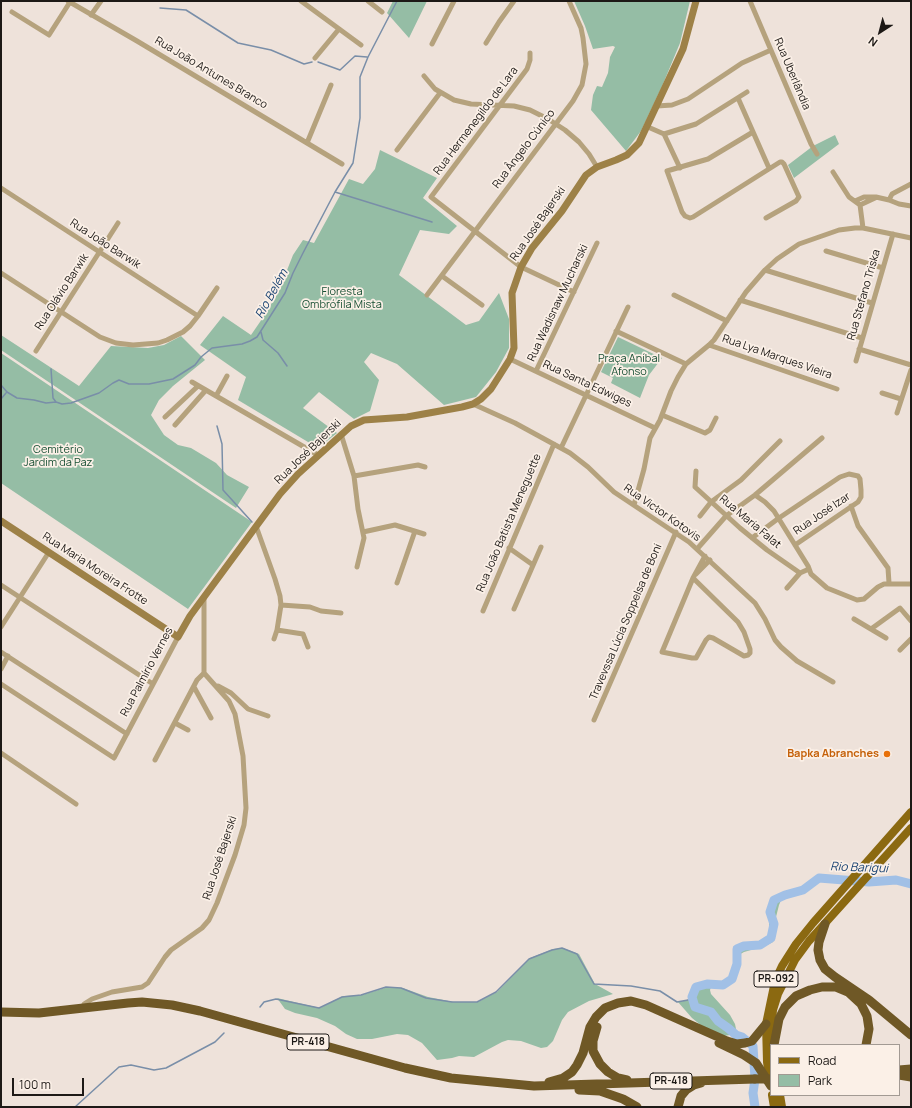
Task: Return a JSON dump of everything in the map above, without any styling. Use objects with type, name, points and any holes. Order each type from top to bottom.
[{"type":"highway","points":[[825,924],[818,950],[820,960],[825,969],[870,1000],[911,1035]]},
{"type":"highway","points":[[773,1044],[779,1019],[785,1007],[796,996],[822,987],[836,987],[848,992],[861,1004],[867,1016],[869,1029],[866,1044]]},
{"type":"highway","points":[[534,1086],[563,1078],[572,1072],[583,1053],[590,1027],[596,1017],[605,1008],[618,1003],[631,1001],[646,1005],[737,1044],[752,1041],[766,1024]]},
{"type":"highway","name":"PR-418","points":[[1,1012],[39,1013],[142,1002],[172,1005],[200,1011],[405,1068],[451,1078],[534,1086],[770,1079]]},
{"type":"highway","points":[[634,1082],[618,1078],[608,1072],[600,1064],[594,1050],[594,1032],[599,1022],[607,1013],[618,1007],[631,1006],[644,1009],[744,1055],[756,1063],[770,1085]]},
{"type":"highway","points":[[900,1070],[911,1069]]},
{"type":"highway","points":[[900,1075],[911,1077]]},
{"type":"highway","points":[[678,1107],[681,1096],[686,1090],[694,1085],[708,1080]]},
{"type":"highway","points":[[534,1086],[600,1091],[623,1099],[637,1107]]},
{"type":"main road","name":"Rua José Bajerski","points":[[204,599],[288,484],[351,426],[364,420],[397,418],[432,413],[473,404],[491,390],[510,359],[515,342],[512,293],[521,267],[532,248],[562,211],[586,175],[597,167],[616,160],[631,152],[640,143],[683,49],[696,1]]},
{"type":"main road","name":"Rua Maria Moreira Frotte","points":[[1,521],[178,636]]},
{"type":"main road","name":"Rua Palmírio Vernes","points":[[178,636],[204,599]]},
{"type":"main road","name":"PR-092","points":[[770,1081],[767,1062],[766,1024],[776,980],[782,966],[796,944],[813,923],[911,812]]},
{"type":"main road","name":"PR-092","points":[[773,1044],[771,1036],[774,1010],[778,994],[795,960],[809,941],[911,828]]},
{"type":"main road","points":[[773,1096],[778,1106]]},
{"type":"main road","points":[[778,1106],[780,1096]]},
{"type":"street","points":[[92,14],[101,1]]},
{"type":"street","points":[[301,1],[361,45]]},
{"type":"street","points":[[368,1],[382,12]]},
{"type":"street","points":[[432,44],[454,1]]},
{"type":"street","points":[[486,43],[514,1]]},
{"type":"street","name":"Rua Ângelo Cúnico","points":[[427,295],[556,124],[582,85],[586,64],[586,54],[582,33],[569,1]]},
{"type":"street","name":"Rua Uberlândia","points":[[750,1],[811,144],[817,154]]},
{"type":"street","points":[[12,12],[49,35],[69,2]]},
{"type":"street","name":"Rua João Antunes Branco","points":[[69,2],[92,14],[342,164]]},
{"type":"street","points":[[315,58],[339,29]]},
{"type":"street","points":[[657,106],[672,105],[688,99],[742,64],[771,50]]},
{"type":"street","name":"Rua Hermenegildo de Lara","points":[[475,231],[431,197],[527,69],[530,60],[530,53]]},
{"type":"street","points":[[424,76],[430,85],[440,93],[454,100],[466,103],[514,106],[530,110],[556,124],[572,136],[585,148],[597,167]]},
{"type":"street","points":[[308,143],[331,85]]},
{"type":"street","points":[[648,127],[662,133],[696,124],[747,92]]},
{"type":"street","points":[[397,150],[440,93]]},
{"type":"street","points":[[738,98],[769,168]]},
{"type":"street","points":[[753,132],[708,159],[667,171],[682,212],[685,216],[690,218],[769,168],[780,162],[784,162],[799,197],[796,201],[766,218]]},
{"type":"street","points":[[662,133],[680,168]]},
{"type":"street","points":[[833,172],[849,197],[857,203],[863,228]]},
{"type":"street","points":[[889,200],[892,194],[911,184]]},
{"type":"street","name":"Rua João Barwik","points":[[1,188],[198,316]]},
{"type":"street","points":[[857,203],[876,197],[911,206]]},
{"type":"street","name":"Rua Olávio Barwik","points":[[36,351],[118,223]]},
{"type":"street","points":[[634,505],[644,469],[648,444],[662,415],[674,384],[686,364],[709,345],[718,335],[740,300],[765,270],[788,251],[808,240],[839,230],[863,228],[911,238]]},
{"type":"street","points":[[475,231],[521,267],[574,292]]},
{"type":"street","name":"Rua Stefano Triska","points":[[856,361],[892,234]]},
{"type":"street","name":"Rua Wadisnaw Mucharski","points":[[536,372],[597,243]]},
{"type":"street","points":[[826,251],[883,268]]},
{"type":"street","points":[[765,270],[872,303]]},
{"type":"street","points":[[1,273],[100,338],[133,346],[167,340],[183,332],[198,316],[217,288]]},
{"type":"street","points":[[442,276],[482,305]]},
{"type":"street","points":[[674,295],[727,321]]},
{"type":"street","points":[[740,300],[862,338]]},
{"type":"street","points":[[562,448],[628,307]]},
{"type":"street","points":[[616,331],[686,364]]},
{"type":"street","name":"Rua Lya Marques Vieira","points":[[709,345],[837,388]]},
{"type":"street","points":[[859,349],[911,365]]},
{"type":"street","name":"Rua Santa Edwiges","points":[[510,359],[655,428]]},
{"type":"street","points":[[897,413],[911,370]]},
{"type":"street","points":[[216,396],[227,376]]},
{"type":"street","points":[[192,382],[318,456]]},
{"type":"street","points":[[165,417],[198,386]]},
{"type":"street","points":[[175,425],[206,390]]},
{"type":"street","points":[[882,393],[901,399]]},
{"type":"street","name":"Rua Victor Kotovis","points":[[473,404],[515,423],[562,448],[582,462],[614,492],[676,532],[710,560],[755,603],[781,648],[797,661],[833,682]]},
{"type":"street","points":[[662,415],[705,434],[710,430],[716,418]]},
{"type":"street","points":[[342,434],[354,476],[358,509],[363,532],[364,541],[357,567]]},
{"type":"street","points":[[697,549],[726,516],[755,495],[822,438]]},
{"type":"street","points":[[700,516],[711,502],[741,480],[780,441]]},
{"type":"street","name":"Rua João Batista Meneguette","points":[[482,611],[554,444]]},
{"type":"street","points":[[354,476],[418,465],[425,467]]},
{"type":"street","name":"Rua Maria Falat","points":[[696,471],[695,487],[752,538],[800,573]]},
{"type":"street","name":"Rua José Izar","points":[[779,518],[840,477],[849,474],[858,476],[861,485],[861,498],[858,502],[795,545]]},
{"type":"street","points":[[755,495],[769,506],[779,518],[813,576],[827,588],[856,600],[864,599],[878,587],[889,583],[911,584]]},
{"type":"street","points":[[852,506],[858,526],[888,568],[889,583]]},
{"type":"street","points":[[752,538],[779,518]]},
{"type":"street","points":[[363,532],[395,525],[424,534]]},
{"type":"street","points":[[256,526],[277,584],[281,605],[274,639]]},
{"type":"street","points":[[397,583],[415,531]]},
{"type":"street","name":"Travevssa Lúcia Soppelsa de Boni","points":[[594,720],[676,532]]},
{"type":"street","points":[[514,609],[541,547]]},
{"type":"street","points":[[510,548],[533,565]]},
{"type":"street","points":[[1,627],[49,552]]},
{"type":"street","points":[[693,578],[738,622],[744,632],[750,649],[748,655],[744,656],[713,638],[706,640],[696,658],[662,652],[693,578],[705,556]]},
{"type":"street","points":[[693,578],[710,560]]},
{"type":"street","points":[[787,588],[800,573],[810,569]]},
{"type":"street","points":[[1,585],[153,684]]},
{"type":"street","points":[[155,760],[197,680],[204,673],[204,599]]},
{"type":"street","points":[[281,605],[341,613]]},
{"type":"street","points":[[871,629],[900,608],[911,621]]},
{"type":"street","points":[[854,619],[886,638]]},
{"type":"street","points":[[277,630],[303,634],[308,646]]},
{"type":"street","name":"Rua Palmírio Vernes","points":[[1,684],[114,758],[178,636]]},
{"type":"street","points":[[900,650],[911,639]]},
{"type":"street","points":[[1,652],[127,734]]},
{"type":"street","points":[[1,669],[8,656]]},
{"type":"street","name":"Rua José Bajerski","points":[[82,1008],[84,1004],[92,999],[112,992],[142,987],[148,983],[171,950],[202,928],[209,920],[218,903],[244,825],[246,808],[243,756],[235,714],[229,701],[204,673]]},
{"type":"street","points":[[212,682],[231,694],[248,709],[268,716]]},
{"type":"street","points":[[194,686],[212,718]]},
{"type":"street","points":[[175,723],[188,730]]},
{"type":"street","points":[[1,753],[76,804]]},
{"type":"green space","points":[[393,1],[427,1],[409,38],[387,13]]},
{"type":"green space","points":[[574,1],[690,1],[680,43],[663,84],[641,131],[626,151],[591,110],[593,95],[597,86],[602,87],[608,73],[610,57],[615,47],[593,49]]},
{"type":"green space","points":[[835,135],[839,144],[794,178],[788,165],[813,146]]},
{"type":"green space","name":"Floresta Ombrófila Mista","points":[[380,150],[437,178],[423,198],[457,226],[449,234],[420,230],[399,275],[466,325],[479,321],[499,293],[509,319],[509,348],[496,372],[476,397],[444,405],[397,364],[371,353],[364,362],[379,380],[370,411],[354,419],[319,392],[303,408],[337,433],[318,448],[238,400],[246,377],[200,345],[223,316],[251,335],[278,293],[293,255],[303,240],[314,243],[349,179],[363,184],[375,169]]},
{"type":"green space","points":[[1,335],[79,386],[111,346],[148,348],[164,345],[181,336],[205,360],[173,386],[159,400],[151,415],[164,435],[178,445],[191,448],[216,463],[227,475],[249,487],[236,508],[1,350]]},
{"type":"green space","name":"Praça Aníbal Afonso","points":[[618,337],[662,358],[649,375],[640,398],[611,383],[613,378],[601,372]]},
{"type":"green space","name":"Cemitério Jardim da Paz","points":[[1,353],[252,522],[188,609],[1,483]]},
{"type":"green space","points":[[783,896],[776,917],[776,934],[773,942],[737,956],[739,949],[760,944],[769,938],[769,910],[773,901]]},
{"type":"green space","points":[[563,948],[579,954],[595,984],[613,994],[589,1001],[568,1012],[562,1020],[553,1041],[547,1047],[541,1048],[521,1041],[508,1040],[474,1057],[459,1056],[437,1060],[422,1043],[408,1035],[397,1034],[372,1039],[357,1039],[346,1034],[335,1026],[317,1018],[285,1009],[277,998],[320,1008],[343,996],[362,995],[388,987],[403,988],[428,997],[454,1002],[478,1002],[497,992],[530,958],[553,949]]},
{"type":"green space","points":[[712,984],[710,990],[711,994],[730,1015],[735,1024],[736,1029],[730,1035],[723,1036],[703,1027],[692,1018],[678,1002],[692,999],[698,987]]},
{"type":"waterway","name":"Rio Belém","points":[[1,385],[7,392],[17,398],[46,403],[71,403],[99,393],[119,380],[129,384],[149,384],[173,379],[195,365],[201,357],[212,348],[242,344],[257,337],[285,293],[303,253],[335,192],[353,163],[360,118],[360,77],[368,57],[397,1]]},
{"type":"waterway","points":[[160,8],[186,10],[238,43],[271,50],[304,64],[312,62]]},
{"type":"waterway","points":[[318,62],[340,70],[355,56],[367,57]]},
{"type":"waterway","points":[[335,192],[432,222]]},
{"type":"waterway","points":[[261,332],[263,340],[278,353],[287,366]]},
{"type":"waterway","points":[[51,369],[53,398],[56,402]]},
{"type":"waterway","points":[[1,399],[6,393]]},
{"type":"waterway","points":[[217,426],[222,444],[223,490],[252,522]]},
{"type":"waterway","name":"Rio Barigui","points":[[755,1107],[753,1093],[755,1079],[753,1046],[718,1021],[711,1012],[695,1007],[692,997],[696,987],[707,984],[723,985],[732,979],[737,964],[737,949],[744,946],[760,945],[771,938],[774,924],[770,912],[774,900],[803,890],[819,878],[869,882],[896,880],[911,884]]},
{"type":"waterway","points":[[260,1007],[264,1002],[276,999],[319,1008],[342,997],[361,995],[386,987],[401,988],[426,998],[452,1002],[477,1002],[496,992],[529,959],[552,950],[562,948],[577,954],[594,984],[631,986],[660,991],[677,1002],[688,1000],[692,997]]},
{"type":"waterway","points":[[75,1107],[119,1067],[131,1065],[154,1070],[166,1068],[215,1042],[224,1033]]},
{"type":"place","name":"Bapka Abranches","points":[[887,754]]}]
